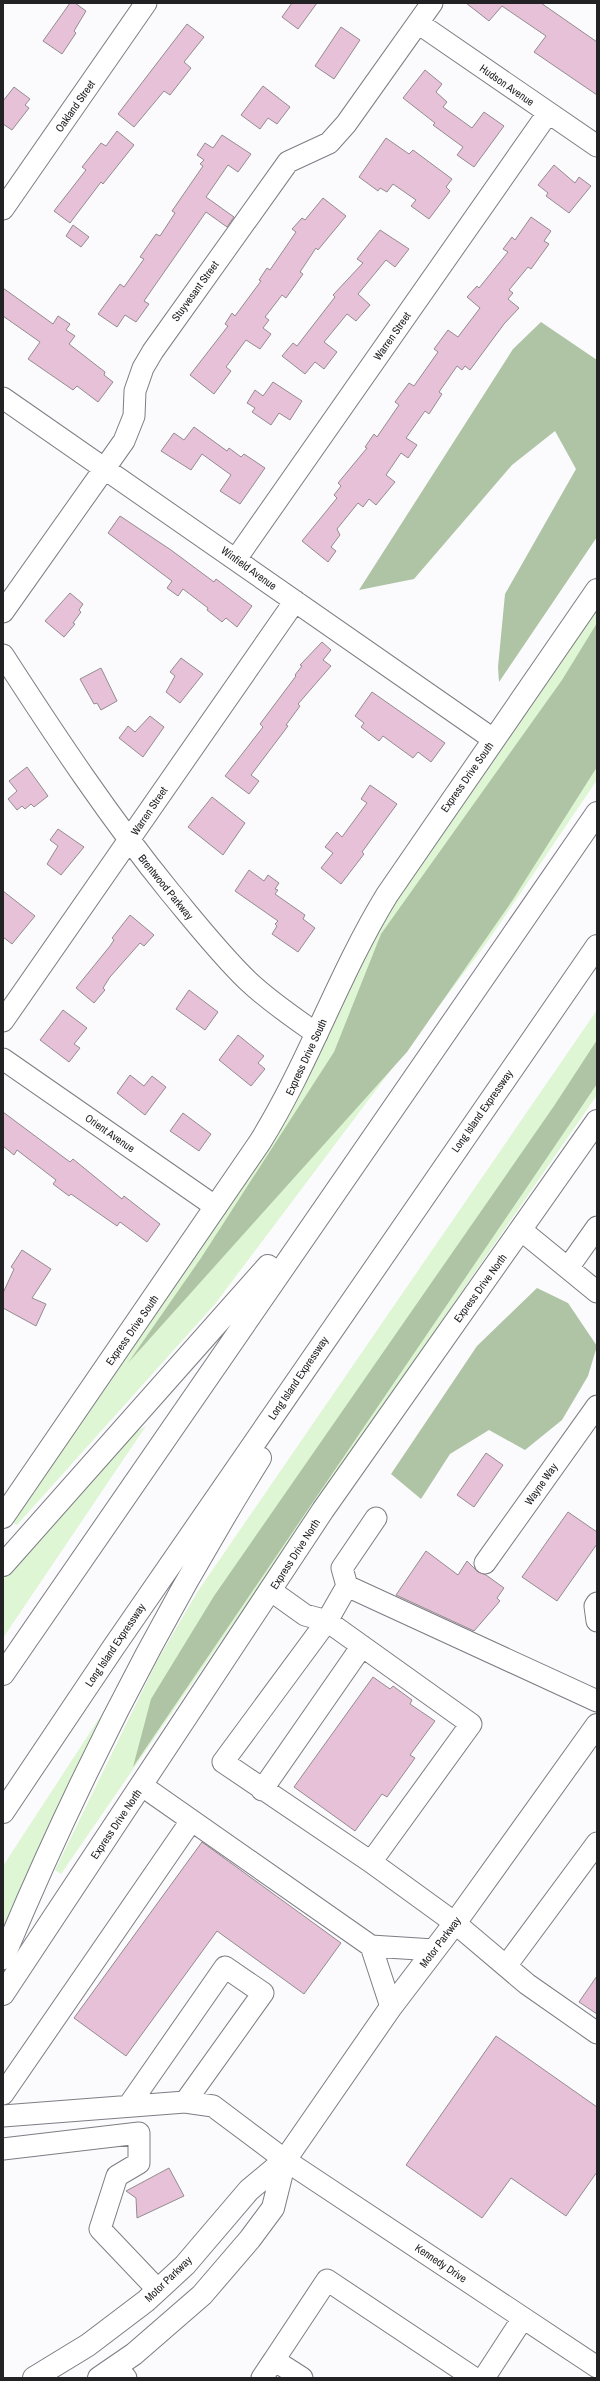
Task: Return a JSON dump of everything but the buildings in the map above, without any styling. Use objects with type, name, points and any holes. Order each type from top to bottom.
[{"type":"main road","name":"Express Drive South","points":[[3,1517],[216,1207],[277,1114],[371,920],[411,858],[597,590]]},
{"type":"main road","points":[[3,1674],[454,1018],[597,813]]},
{"type":"main road","name":"Long Island Expressway","points":[[3,1812],[113,1648],[425,1193],[597,946]]},
{"type":"main road","points":[[3,1565],[271,1262],[454,1018]]},
{"type":"main road","name":"Express Drive North","points":[[3,1994],[324,1510],[597,1121]]},
{"type":"main road","points":[[3,1958],[25,1904],[141,1663],[174,1602],[204,1548],[425,1193]]},
{"type":"main road","name":"Motor Parkway","points":[[34,2378],[88,2345],[158,2290],[185,2265],[249,2190],[285,2160],[391,2007],[455,1923],[597,1725]]},
{"type":"main road","name":"Motor Parkway","points":[[114,2374],[202,2295],[250,2239],[273,2208],[285,2160]]},
{"type":"street","name":"Oakland Street","points":[[3,209],[146,3]]},
{"type":"street","name":"Stuyvesant Street","points":[[3,612],[124,441],[134,416],[138,383],[142,368],[153,351],[288,162],[329,143],[346,124],[432,3]]},
{"type":"street","name":"Hudson Avenue","points":[[418,23],[597,146]]},
{"type":"street","name":"Warren Street","points":[[236,559],[548,113]]},
{"type":"street","name":"Winfield Avenue","points":[[3,398],[106,468],[493,739]]},
{"type":"street","name":"Warren Street","points":[[3,1021],[295,601]]},
{"type":"street","name":"Brentwood Parkway","points":[[3,655],[93,792],[196,924],[247,980],[277,1006],[317,1034]]},
{"type":"street","name":"Orient Avenue","points":[[3,1059],[216,1207]]},
{"type":"street","points":[[568,1268],[597,1227]]},
{"type":"street","points":[[521,1230],[597,1292]]},
{"type":"street","name":"Wayne Way","points":[[485,1563],[597,1406]]},
{"type":"street","points":[[376,1518],[342,1568],[347,1586],[327,1621],[224,1762],[262,1790],[371,1862],[455,1923],[527,1984],[597,2033]]},
{"type":"street","points":[[347,1586],[597,1701]]},
{"type":"street","points":[[270,1590],[305,1615],[327,1621],[471,1724],[371,1862]]},
{"type":"street","points":[[597,1603],[595,1606],[597,1621]]},
{"type":"street","points":[[262,1790],[362,1646]]},
{"type":"street","points":[[141,1785],[371,1946],[434,1950]]},
{"type":"street","points":[[3,2094],[191,1821]]},
{"type":"street","points":[[506,1966],[597,1843]]},
{"type":"street","points":[[371,1946],[391,2007]]},
{"type":"street","points":[[128,2105],[225,1967],[263,1993],[185,2102]]},
{"type":"street","name":"Kennedy Drive","points":[[3,2116],[128,2105],[185,2102],[213,2106],[285,2160],[597,2367]]},
{"type":"street","points":[[3,2149],[139,2133],[139,2162],[117,2176],[100,2229],[158,2290]]},
{"type":"street","points":[[262,2378],[327,2280],[474,2378]]},
{"type":"street","points":[[484,2378],[524,2318]]},
{"type":"street","points":[[274,2360],[302,2378]]},
{"type":"green space","points":[[541,322],[597,360],[597,537],[499,682],[498,667],[505,594],[576,469],[555,431],[512,465],[414,579],[359,590],[513,349]]},
{"type":"green space","points":[[597,604],[597,780],[488,941],[215,1304],[17,1525],[10,1520],[275,1132],[393,902]]},
{"type":"green space","points":[[597,623],[597,767],[512,901],[407,1052],[128,1363],[201,1258],[334,1052],[381,934],[562,680]]},
{"type":"green space","points":[[597,1010],[597,1095],[61,1874],[55,1870],[157,1661],[198,1591]]},
{"type":"green space","points":[[597,1040],[597,1084],[133,1767],[151,1699],[214,1596],[554,1106]]},
{"type":"green space","points":[[537,1288],[568,1303],[597,1346],[588,1376],[562,1420],[525,1450],[489,1430],[450,1454],[421,1499],[391,1474],[477,1346]]},
{"type":"green space","points":[[146,1426],[3,1638],[3,1579],[127,1437]]},
{"type":"green space","points":[[126,1677],[3,1933],[3,1866]]}]
